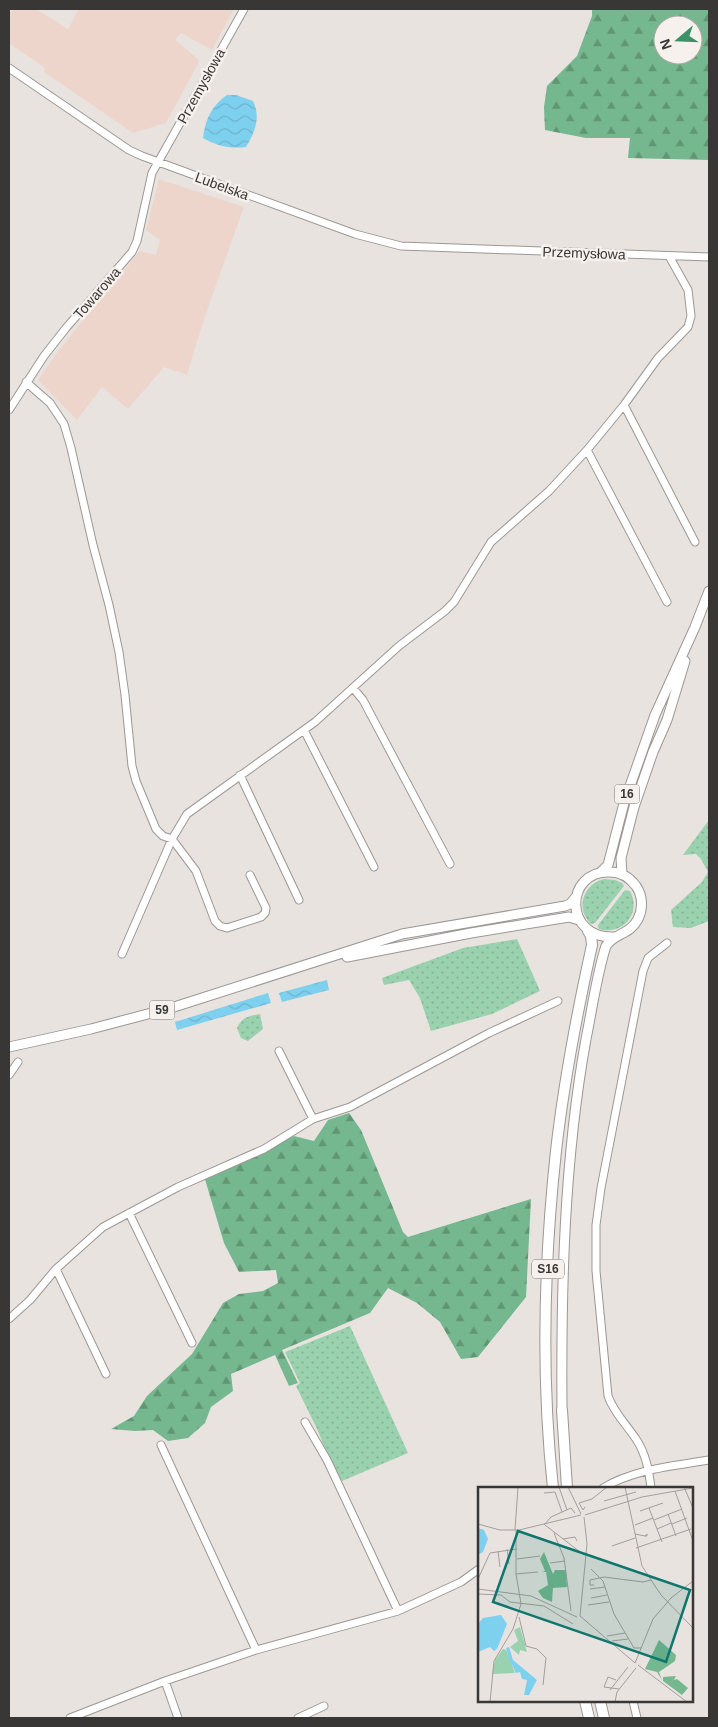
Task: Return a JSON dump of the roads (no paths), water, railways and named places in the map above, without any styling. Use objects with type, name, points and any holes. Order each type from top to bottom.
[{"type":"highway","name":"S16","points":[[553,1487],[546,1346],[551,1214],[556,1151],[570,1052],[592,945],[591,936],[588,931]]},
{"type":"highway","name":"S16","points":[[562,1410],[567,1487]]},
{"type":"highway","points":[[585,1702],[589,1718]]},
{"type":"highway","points":[[600,1702],[604,1718]]},
{"type":"main road","name":"16","points":[[576,898],[579,889],[585,881],[608,866],[624,803],[655,715],[695,627],[709,591]]},
{"type":"main road","name":"16","points":[[622,874],[621,858],[634,807],[653,752],[667,720],[695,627]]},
{"type":"main road","points":[[576,898],[575,905],[579,920],[588,931],[598,936],[615,937],[631,929],[637,922],[642,905],[637,888],[622,874],[601,872]]},
{"type":"main road","name":"59","points":[[9,1047],[136,1018],[313,964],[402,934],[566,906],[576,898]]},
{"type":"main road","name":"59","points":[[313,964],[498,928],[569,917],[579,920]]},
{"type":"main road","name":"S16","points":[[562,1410],[562,1281],[566,1207],[574,1120],[583,1059],[605,950],[608,942],[615,937]]},
{"type":"street","name":"Przemysłowa","points":[[158,164],[244,9]]},
{"type":"street","name":"Lubelska","points":[[9,68],[129,150],[158,164],[378,241],[401,246],[458,249]]},
{"type":"street","name":"Towarowa","points":[[9,410],[26,382],[66,328],[132,252],[137,241],[152,173],[158,164]]},
{"type":"street","name":"Przemysłowa","points":[[458,249],[709,257]]},
{"type":"street","points":[[122,954],[172,839],[187,814],[316,722],[399,646],[445,611],[454,602],[491,542],[549,491],[587,450],[624,405],[658,358],[688,327],[691,316],[688,290],[668,256]]},
{"type":"street","points":[[26,382],[50,403],[64,424],[109,605],[121,665],[132,766],[156,829],[163,836],[172,839],[196,871],[215,921],[220,926],[226,928],[261,917],[265,913],[266,908],[250,875]]},
{"type":"street","points":[[624,405],[695,542]]},
{"type":"street","points":[[587,450],[668,602]]},
{"type":"street","points":[[353,688],[363,700],[450,864]]},
{"type":"street","points":[[304,730],[374,867]]},
{"type":"street","points":[[240,775],[299,900]]},
{"type":"street","points":[[651,1487],[649,1471],[644,1455],[636,1440],[616,1413],[608,1396],[596,1271],[596,1225],[601,1188],[643,971],[648,958],[667,943]]},
{"type":"street","points":[[9,1319],[30,1300],[56,1269],[103,1227],[178,1187],[264,1148],[313,1119],[350,1107],[489,1033],[558,1001]]},
{"type":"street","points":[[279,1051],[313,1119]]},
{"type":"street","points":[[9,1075],[18,1062]]},
{"type":"street","points":[[130,1213],[192,1343]]},
{"type":"street","points":[[56,1269],[106,1374]]},
{"type":"street","points":[[305,1422],[327,1460],[398,1611]]},
{"type":"street","points":[[161,1445],[256,1650]]},
{"type":"street","points":[[605,1487],[628,1477],[649,1471],[709,1460]]},
{"type":"street","points":[[70,1718],[165,1681],[256,1650],[398,1611],[461,1582],[478,1570]]},
{"type":"street","points":[[165,1681],[178,1718]]},
{"type":"street","points":[[634,1702],[637,1718]]},
{"type":"street","points":[[298,1718],[324,1706]]},
{"type":"water","points":[[227,95],[236,95],[253,101],[257,119],[252,136],[246,147],[234,148],[224,146],[203,138],[205,125],[213,108]]},
{"type":"water","points":[[327,980],[329,990],[282,1002],[279,993]]},
{"type":"water","points":[[268,993],[271,1003],[177,1030],[175,1022]]}]
